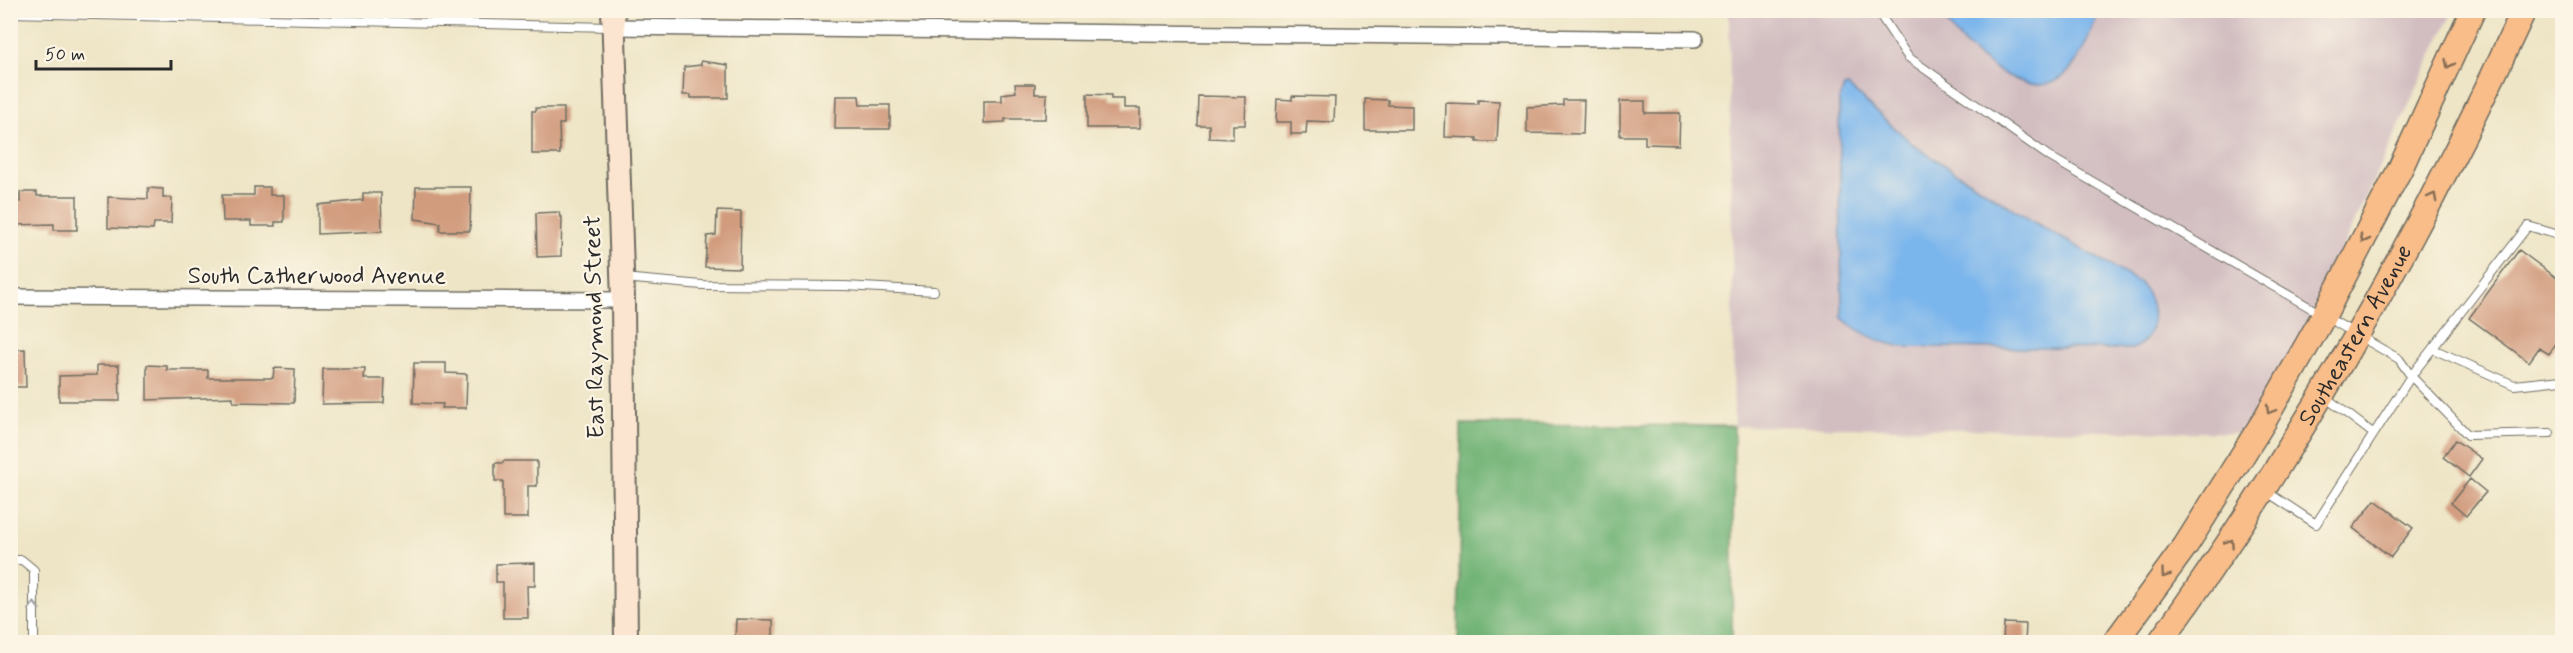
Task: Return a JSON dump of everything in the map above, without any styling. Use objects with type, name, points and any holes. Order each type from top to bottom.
[{"type":"main road","name":"Southeastern Avenue","points":[[2121,639],[2186,545],[2264,421],[2323,317],[2401,166],[2473,10]]},
{"type":"main road","name":"Southeastern Avenue","points":[[2160,642],[2264,490],[2359,334],[2435,194],[2524,10]]},
{"type":"main road","name":"East Raymond Street","points":[[613,19],[622,289],[626,642]]},
{"type":"street","points":[[613,19],[1695,39]]},
{"type":"street","name":"South Catherwood Avenue","points":[[10,297],[622,289]]},
{"type":"lane","points":[[1877,10],[1908,57],[2050,158],[2399,359],[2411,376],[2468,435],[2550,434]]},
{"type":"lane","points":[[10,13],[613,19]]},
{"type":"lane","points":[[2264,490],[2316,524],[2411,376],[2528,226],[2562,236]]},
{"type":"lane","points":[[622,289],[702,285],[790,285],[934,291]]},
{"type":"lane","points":[[2433,348],[2514,385],[2562,380]]},
{"type":"lane","points":[[2323,396],[2374,434]]},
{"type":"lane","points":[[10,560],[22,560],[34,570],[34,642]]},
{"type":"shaded area","points":[[1729,11],[2453,11],[2256,433],[1734,426]]},
{"type":"green space","points":[[1461,424],[1734,426],[1732,642],[1458,642]]},
{"type":"water","points":[[1940,11],[2099,11],[2084,47],[2068,72],[2049,84],[2035,85],[2006,75],[1979,56],[1955,34]]},
{"type":"water","points":[[1848,86],[1916,147],[2034,222],[2139,282],[2152,308],[2153,318],[2148,336],[2132,349],[1903,347],[1871,337],[1842,318],[1839,101],[1844,87]]},
{"type":"building","points":[[701,61],[728,65],[728,98],[691,98],[691,95],[683,95],[684,67],[701,65]]},
{"type":"building","points":[[1015,84],[1035,84],[1035,94],[1047,94],[1046,119],[1005,119],[1005,122],[984,123],[984,101],[1002,101],[1002,94],[1016,92]]},
{"type":"building","points":[[1087,94],[1111,95],[1111,99],[1124,99],[1124,108],[1140,108],[1140,128],[1087,128]]},
{"type":"building","points":[[836,96],[859,96],[860,105],[890,105],[890,129],[835,129]]},
{"type":"building","points":[[1198,96],[1246,97],[1245,125],[1233,125],[1233,139],[1209,138],[1209,125],[1197,125]]},
{"type":"building","points":[[1292,96],[1335,97],[1334,122],[1307,121],[1306,134],[1291,134],[1291,122],[1276,122],[1277,99],[1292,100]]},
{"type":"building","points":[[1365,99],[1388,100],[1388,105],[1412,106],[1412,130],[1365,130]]},
{"type":"building","points":[[1478,100],[1499,101],[1497,142],[1477,142],[1477,138],[1445,137],[1446,103],[1478,104]]},
{"type":"building","points":[[1563,100],[1584,100],[1583,134],[1527,133],[1527,107],[1563,105]]},
{"type":"building","points":[[1620,101],[1645,101],[1645,113],[1680,113],[1679,145],[1645,144],[1645,136],[1620,136]]},
{"type":"building","points":[[536,108],[564,108],[564,124],[559,124],[560,154],[532,154],[532,111],[536,111]]},
{"type":"building","points":[[254,187],[270,187],[270,195],[284,195],[284,222],[275,222],[275,226],[251,226],[251,221],[223,221],[222,195],[254,195]]},
{"type":"building","points":[[416,187],[471,187],[470,231],[440,231],[440,223],[415,219]]},
{"type":"building","points":[[148,188],[163,189],[163,198],[172,198],[171,223],[154,223],[153,230],[108,228],[108,197],[148,199]]},
{"type":"building","points":[[20,192],[37,192],[37,196],[77,196],[77,230],[54,230],[54,224],[14,225],[14,202],[20,202]]},
{"type":"building","points":[[363,193],[381,193],[382,231],[318,234],[318,205],[363,200]]},
{"type":"building","points":[[717,211],[741,212],[740,268],[705,267],[707,236],[716,235]]},
{"type":"building","points":[[559,212],[562,217],[561,256],[537,257],[536,213]]},
{"type":"building","points":[[2519,250],[2562,282],[2562,335],[2549,354],[2539,348],[2529,362],[2469,318]]},
{"type":"building","points":[[25,349],[26,387],[10,387],[10,350]]},
{"type":"building","points":[[414,363],[446,363],[446,373],[467,374],[466,408],[442,408],[443,404],[413,403]]},
{"type":"building","points":[[97,365],[119,365],[120,401],[59,401],[59,376],[97,375]]},
{"type":"building","points":[[147,365],[167,366],[167,370],[208,370],[208,378],[273,378],[274,368],[295,369],[294,403],[233,402],[233,397],[147,400]]},
{"type":"building","points":[[323,369],[365,369],[364,379],[385,379],[384,403],[322,404]]},
{"type":"building","points":[[2455,440],[2482,459],[2469,477],[2443,457]]},
{"type":"building","points":[[503,461],[537,461],[537,486],[528,486],[528,518],[503,518],[503,481],[495,481],[495,463],[503,463]]},
{"type":"building","points":[[2470,479],[2486,492],[2466,516],[2451,503]]},
{"type":"building","points":[[2375,500],[2413,528],[2391,557],[2353,528]]},
{"type":"building","points":[[535,563],[535,586],[527,586],[528,618],[503,618],[503,582],[496,582],[496,564]]},
{"type":"building","points":[[736,619],[773,620],[773,642],[735,640]]},
{"type":"building","points":[[2004,623],[2026,624],[2025,642],[2003,642]]}]
